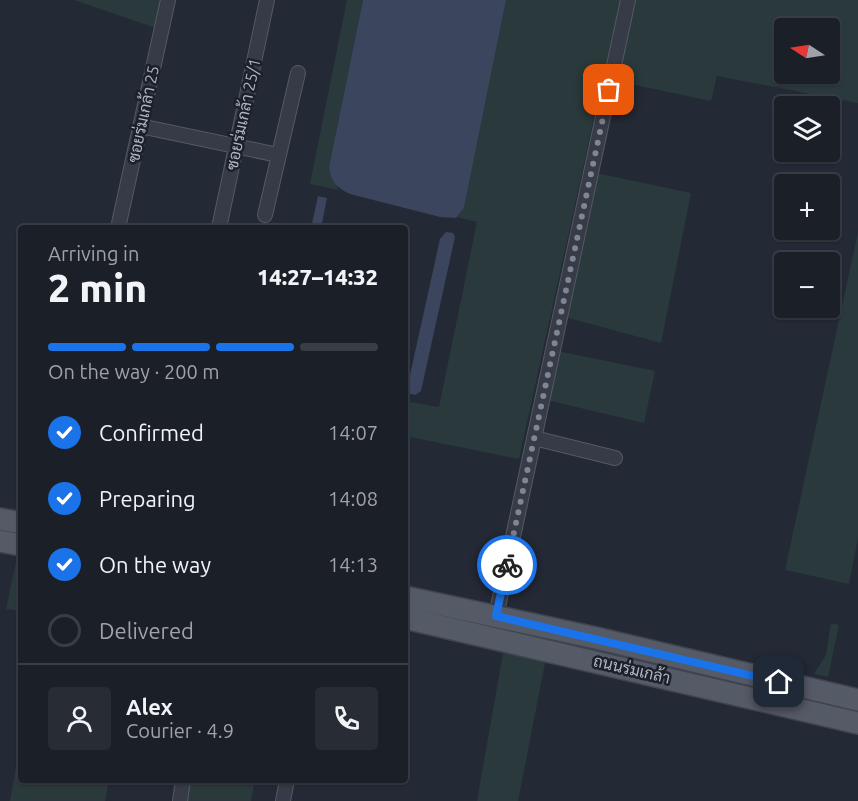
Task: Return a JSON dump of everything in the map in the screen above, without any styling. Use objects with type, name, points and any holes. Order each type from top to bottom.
[{"type":"main road","points":[[0,519],[18,522]]},
{"type":"main road","points":[[0,541],[18,544]]},
{"type":"main road","name":"ถนนร่มเกล้า","points":[[408,598],[858,700]]},
{"type":"main road","name":"ถนนร่มเกล้า","points":[[408,619],[858,723]]},
{"type":"street","name":"ซอยร่มเกล้า 25","points":[[119,225],[168,0]]},
{"type":"street","name":"ซอยร่มเกล้า 25/1","points":[[220,225],[267,0]]},
{"type":"street","points":[[496,616],[628,0]]},
{"type":"street","points":[[265,215],[298,73]]},
{"type":"street","points":[[140,126],[278,155]]},
{"type":"street","points":[[534,438],[615,458]]},
{"type":"street","points":[[180,801],[183,783]]},
{"type":"street","points":[[283,801],[286,783]]},
{"type":"shaded area","points":[[74,0],[162,0],[156,28]]},
{"type":"shaded area","points":[[347,0],[363,0],[329,167],[338,189],[343,191],[310,184]]},
{"type":"shaded area","points":[[506,0],[620,0],[519,459],[408,437],[408,402],[439,407],[477,222],[457,217],[464,208]]},
{"type":"shaded area","points":[[634,0],[858,0],[858,103],[840,100],[840,96],[821,96],[717,76],[711,101],[616,81]]},
{"type":"shaded area","points":[[596,173],[691,193],[661,343],[565,317]]},
{"type":"shaded area","points":[[858,232],[858,538],[849,584],[785,570]]},
{"type":"shaded area","points":[[557,351],[655,371],[644,423],[546,400]]},
{"type":"shaded area","points":[[17,557],[18,611],[6,609]]},
{"type":"shaded area","points":[[831,623],[839,625],[828,677],[814,674],[826,655]]},
{"type":"shaded area","points":[[503,653],[546,658],[518,801],[477,801]]},
{"type":"shaded area","points":[[18,755],[18,783],[108,783],[105,801],[10,801]]},
{"type":"shaded area","points":[[189,783],[254,783],[251,801],[186,801]]},
{"type":"water","points":[[363,0],[506,0],[464,208],[456,218],[440,217],[350,194],[338,187],[331,177],[329,167]]},
{"type":"water","points":[[318,196],[327,198],[322,225],[312,225]]},
{"type":"water","points":[[446,232],[453,233],[455,237],[421,391],[415,395],[408,393],[408,384],[440,239]]},
{"type":"way so far","points":[[507,565],[609,90]]},
{"type":"route","points":[[507,565],[496,616],[779,682]]}]
